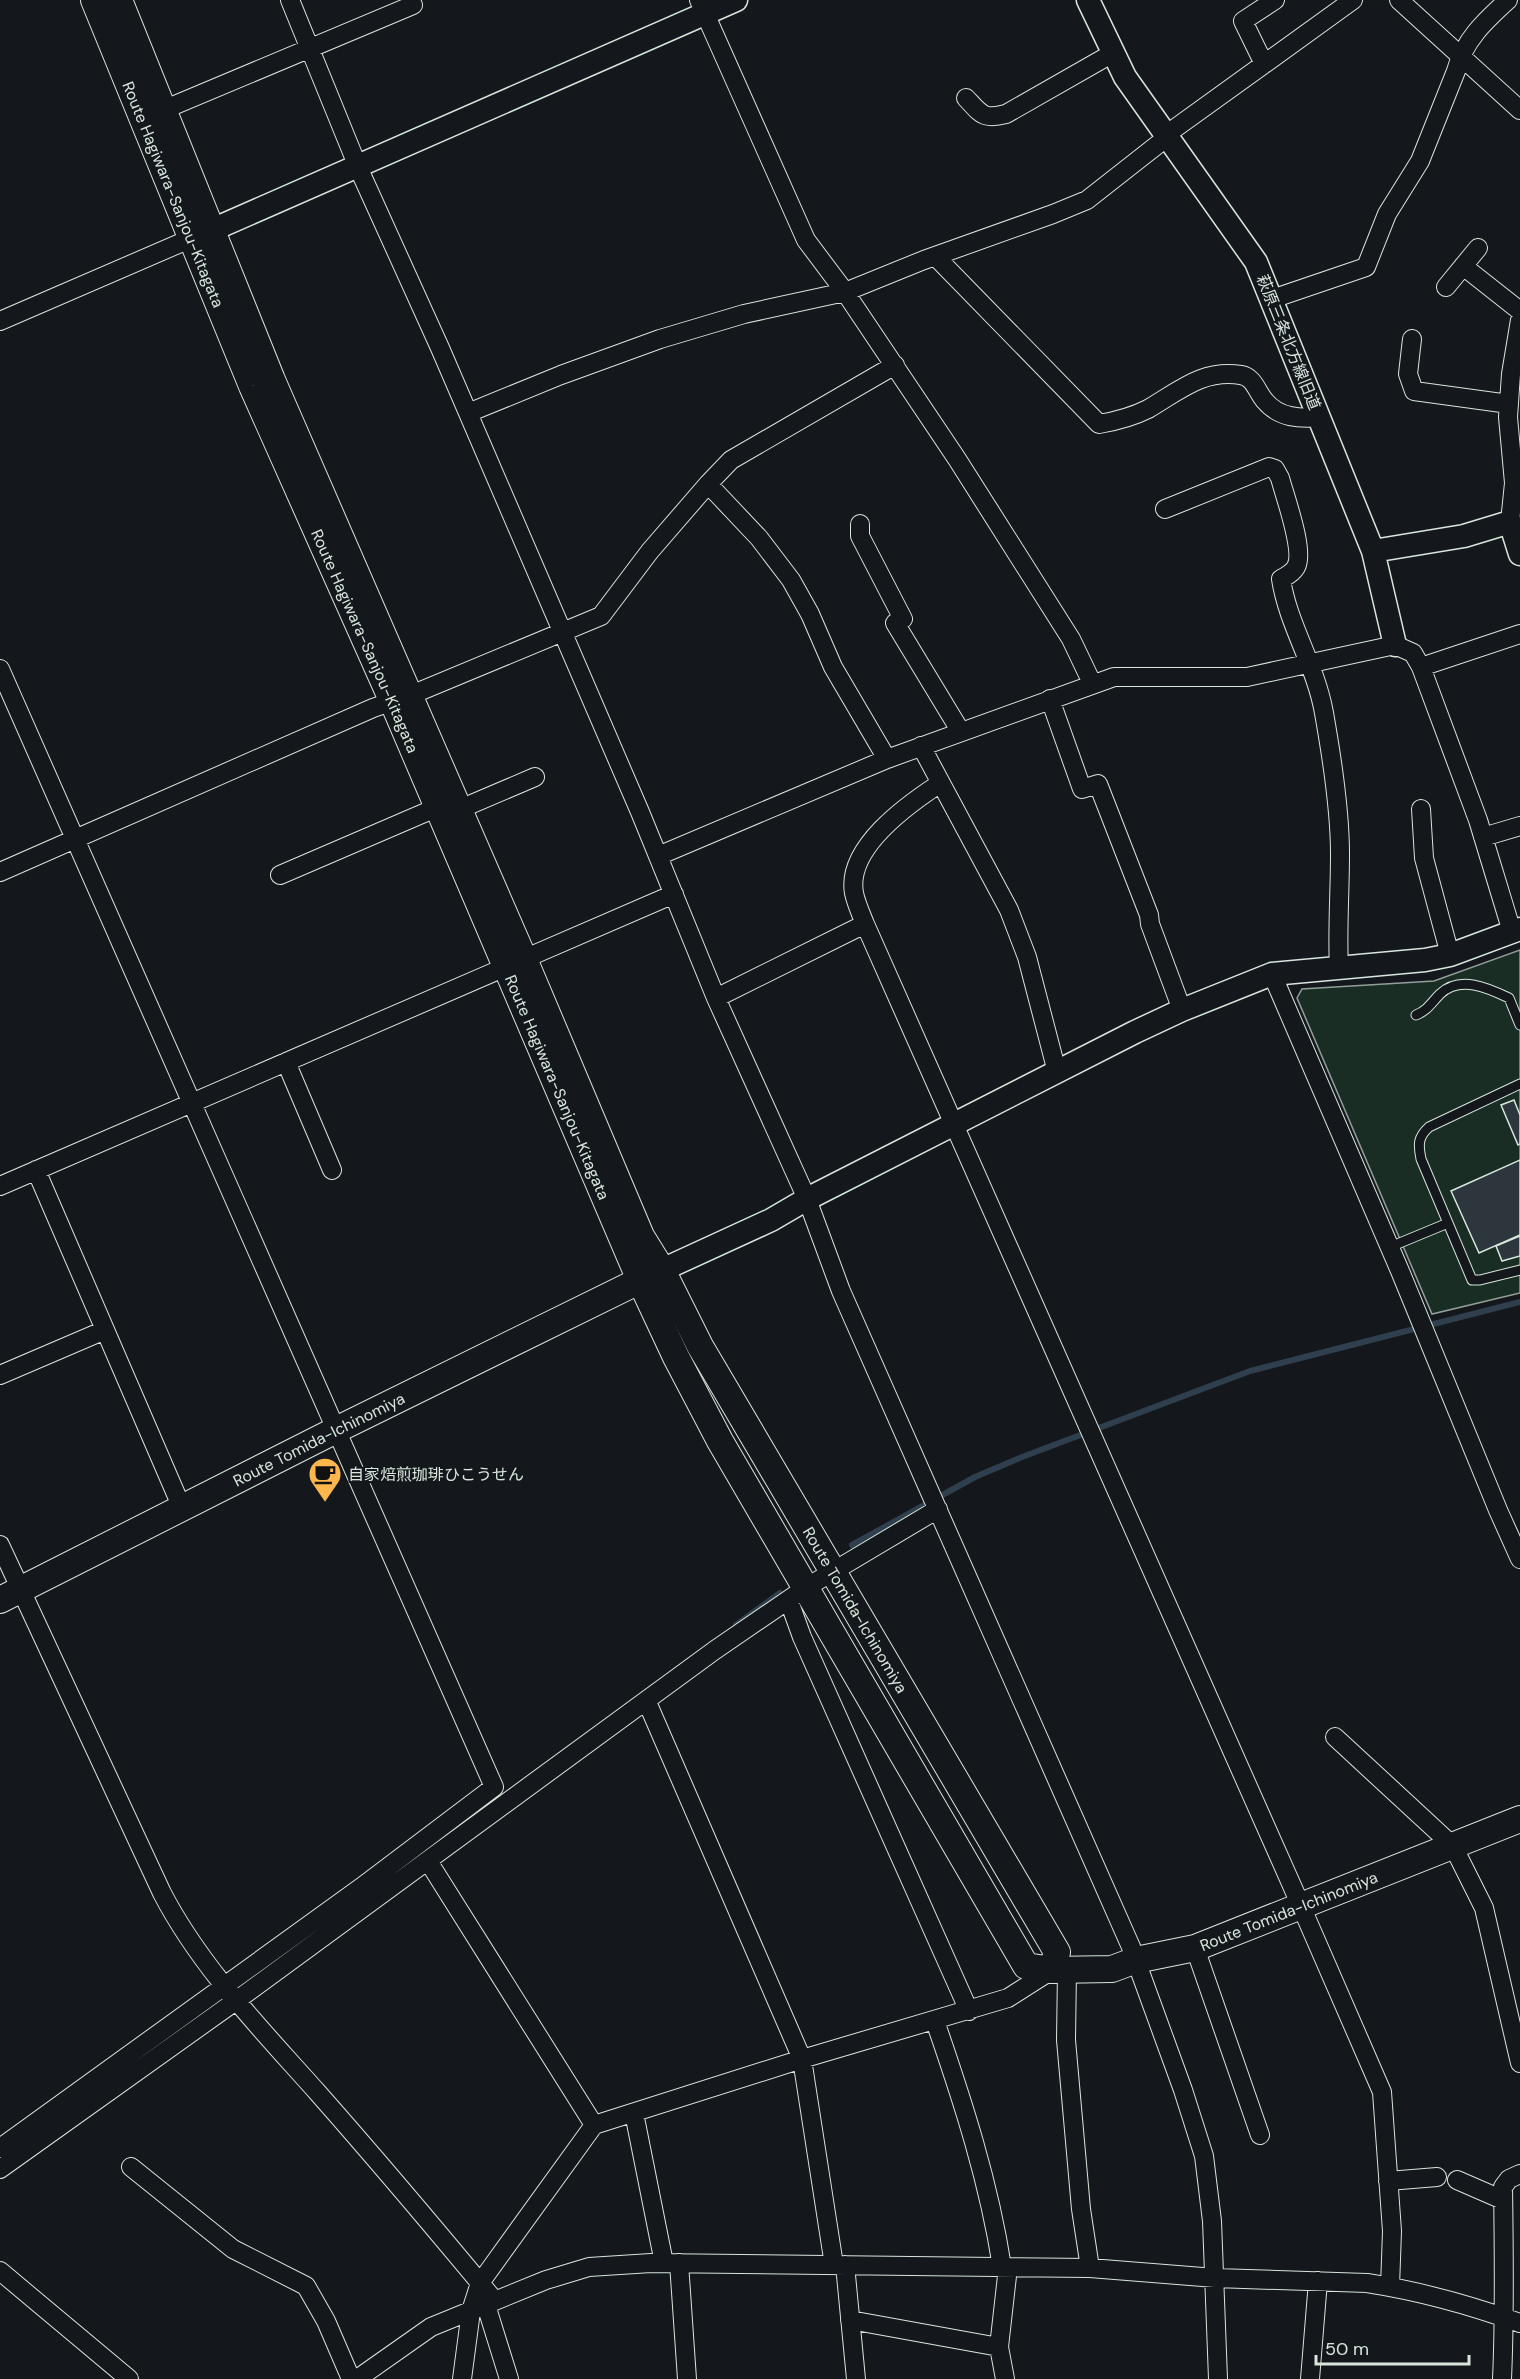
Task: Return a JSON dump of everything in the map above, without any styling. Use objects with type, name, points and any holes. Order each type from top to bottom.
[{"type":"main road","name":"Route Hagiwara-Sanjou-Kitagata","points":[[94,0],[272,380],[401,697],[651,1275]]},
{"type":"main road","name":"Route Hagiwara-Sanjou-Kitagata","points":[[119,0],[164,110],[202,234]]},
{"type":"main road","name":"Route Tomida-Ichinomiya","points":[[10,1595],[336,1430],[651,1275]]},
{"type":"main road","name":"Route Tomida-Ichinomiya","points":[[651,1275],[700,1346],[1057,1952],[1059,1970]]},
{"type":"main road","name":"Route Tomida-Ichinomiya","points":[[651,1275],[676,1357],[798,1594],[1026,1966],[1059,1970],[1112,1969],[1136,1960],[1195,1948],[1520,1819]]},
{"type":"street","points":[[290,0],[358,167],[562,631],[716,998],[807,1199],[841,1291],[1136,1960],[1183,2090],[1204,2157],[1212,2221],[1218,2379]]},
{"type":"street","points":[[0,321],[358,167],[702,7],[736,0]]},
{"type":"street","name":"萩原三条北方線旧道","points":[[1088,0],[1125,77],[1256,262],[1373,551],[1395,645]]},
{"type":"street","points":[[1264,64],[1243,21],[1275,0]]},
{"type":"street","points":[[468,413],[561,375],[660,339],[744,314],[845,292],[1087,200],[1167,138],[1174,129],[1353,0]]},
{"type":"street","points":[[1399,0],[1520,110]]},
{"type":"street","points":[[1272,299],[1366,267],[1387,214],[1420,161],[1460,56],[1471,36],[1508,0]]},
{"type":"street","points":[[164,110],[413,5]]},
{"type":"street","points":[[702,7],[806,240],[895,365],[1071,639],[1092,684]]},
{"type":"street","points":[[966,98],[983,116],[993,117],[1006,114],[1113,53]]},
{"type":"street","points":[[1446,287],[1478,248]]},
{"type":"street","points":[[935,256],[1100,424],[1122,420],[1146,410],[1200,377],[1226,375],[1243,375],[1251,380],[1265,402],[1283,415],[1301,419],[1320,417]]},
{"type":"street","points":[[1463,266],[1520,311]]},
{"type":"street","points":[[1520,320],[1511,374],[1508,417],[1514,483],[1510,522],[1520,554]]},
{"type":"street","points":[[1412,339],[1408,374],[1414,391],[1509,404]]},
{"type":"street","points":[[0,872],[401,697],[601,616],[650,551],[731,460],[895,365]]},
{"type":"street","points":[[1165,509],[1269,467],[1275,468],[1280,478],[1298,542],[1297,566],[1281,579],[1284,601],[1310,663],[1324,712],[1337,806],[1340,854],[1339,969]]},
{"type":"street","points":[[708,484],[759,538],[791,580],[810,614],[833,667],[887,759]]},
{"type":"street","points":[[1373,551],[1464,536],[1510,522]]},
{"type":"street","points":[[860,524],[860,536],[903,619],[896,623],[961,732]]},
{"type":"street","points":[[1421,667],[1520,634]]},
{"type":"street","points":[[651,1275],[771,1220],[807,1199],[1182,1010],[1272,974],[1339,969],[1450,955],[1516,931],[1421,667],[1413,653],[1395,645],[1247,677],[1114,677],[887,759],[658,856]]},
{"type":"street","points":[[0,669],[494,1786],[0,2169]]},
{"type":"street","points":[[1050,699],[1082,789],[1098,784],[1149,915],[1150,924],[1182,1010]]},
{"type":"street","points":[[921,746],[939,784],[959,816],[1009,910],[1027,957],[1058,1072]]},
{"type":"street","points":[[280,874],[535,777]]},
{"type":"street","points":[[939,784],[902,809],[883,826],[868,845],[856,871],[854,892],[865,924],[953,1125],[1095,1440],[1382,2092],[1392,2231],[1390,2287]]},
{"type":"street","points":[[1420,809],[1424,858],[1450,955]]},
{"type":"street","points":[[1483,837],[1520,826]]},
{"type":"street","points":[[0,1186],[674,894]]},
{"type":"street","points":[[716,998],[865,924]]},
{"type":"street","points":[[1272,974],[1390,1247],[1520,1559]]},
{"type":"street","points":[[286,1062],[332,1170]]},
{"type":"street","points":[[36,1170],[182,1508]]},
{"type":"street","points":[[0,1375],[105,1330]]},
{"type":"street","points":[[0,2148],[428,1861],[715,1650],[833,1573],[935,1502]]},
{"type":"street","points":[[0,1545],[10,1595],[162,1893],[192,1946],[399,2185],[480,2283],[484,2306],[509,2379]]},
{"type":"street","points":[[798,1594],[802,1637],[969,2011]]},
{"type":"street","points":[[647,1702],[801,2059],[850,2320],[856,2379]]},
{"type":"street","points":[[1335,1737],[1453,1846],[1484,1908],[1519,2057]]},
{"type":"street","points":[[428,1861],[594,2125]]},
{"type":"street","points":[[1195,1948],[1260,2135]]},
{"type":"street","points":[[480,2283],[594,2125],[801,2059],[969,2011],[1008,1998],[1059,1970],[1082,2209],[1090,2268]]},
{"type":"street","points":[[935,2021],[968,2118],[1005,2267],[999,2347],[1005,2379]]},
{"type":"street","points":[[634,2113],[672,2263],[687,2379]]},
{"type":"street","points":[[131,2167],[233,2249],[306,2286],[326,2321],[351,2379]]},
{"type":"street","points":[[1502,2379],[1513,2320],[1503,2304],[1512,2267],[1503,2187],[1509,2179],[1520,2174]]},
{"type":"street","points":[[1388,2181],[1437,2177]]},
{"type":"street","points":[[1457,2180],[1503,2200]]},
{"type":"street","points":[[357,2379],[431,2327],[570,2271],[589,2267],[672,2263],[1090,2268],[1215,2278],[1318,2281],[1390,2287],[1480,2308],[1513,2320]]},
{"type":"street","points":[[0,2271],[129,2379]]},
{"type":"street","points":[[1310,2379],[1318,2281]]},
{"type":"street","points":[[462,2379],[484,2306]]},
{"type":"street","points":[[850,2320],[999,2347]]},
{"type":"lane","points":[[1416,1015],[1427,1010],[1440,994],[1450,987],[1464,984],[1487,987],[1509,998],[1519,1018]]},
{"type":"lane","points":[[1520,1084],[1429,1127],[1420,1135],[1418,1146],[1421,1159],[1472,1280],[1520,1270]]},
{"type":"lane","points":[[1390,1247],[1448,1223]]},
{"type":"green space","points":[[1520,950],[1520,1293],[1432,1314],[1297,998],[1302,989],[1434,981]]},
{"type":"building","points":[[1514,1100],[1520,1115],[1520,1144],[1518,1145],[1501,1105]]},
{"type":"building","points":[[1520,1160],[1520,1235],[1479,1253],[1451,1191]]},
{"type":"building","points":[[1520,1236],[1520,1256],[1502,1261],[1496,1246]]},
{"type":"waterway","points":[[852,1545],[975,1477],[1250,1371],[1520,1302]]},
{"type":"waterway","points":[[736,1625],[780,1593]]},
{"type":"waterway","points":[[431,1848],[459,1827]]},
{"type":"waterway","points":[[183,2027],[248,1981]]},
{"type":"place","name":"自家焙煎珈琲ひこうせん","points":[[325,1503]]}]
